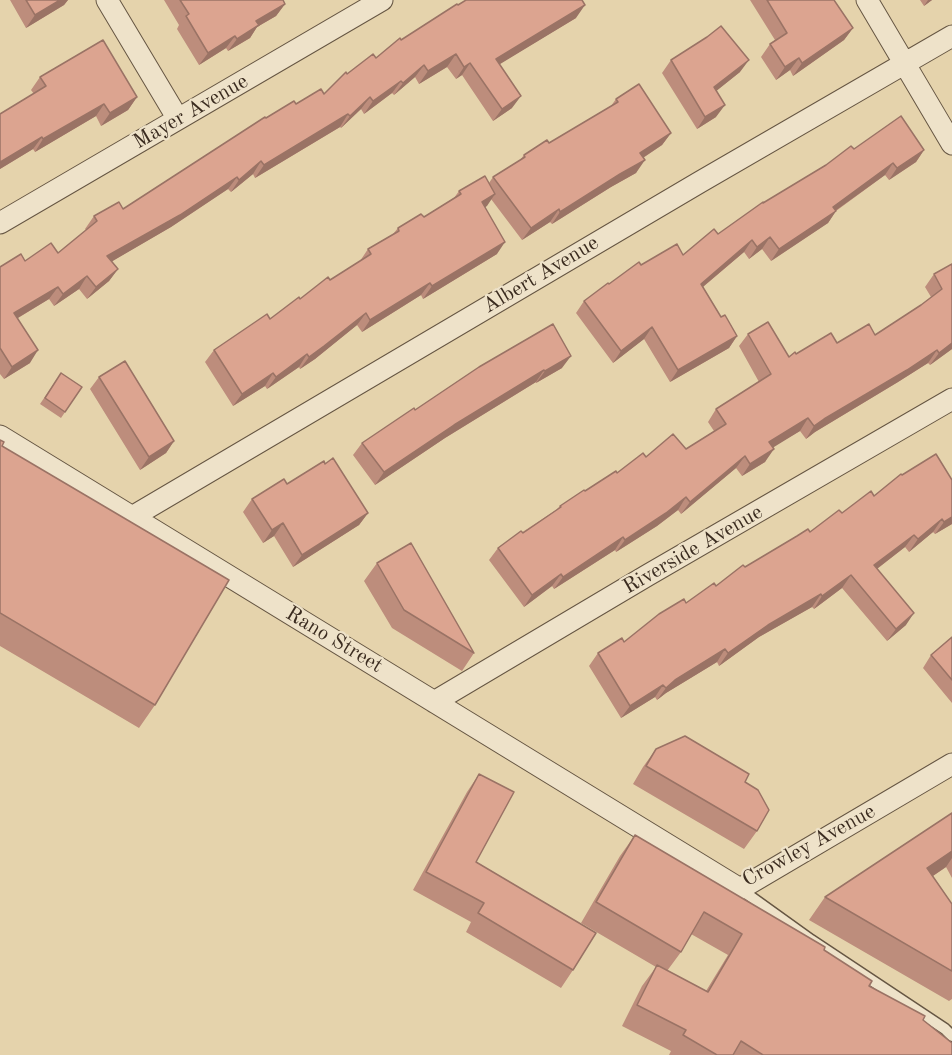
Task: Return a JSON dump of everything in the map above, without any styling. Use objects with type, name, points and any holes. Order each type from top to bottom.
[{"type":"street","points":[[107,0],[178,119]]},
{"type":"street","name":"Mayer Avenue","points":[[0,223],[382,0]]},
{"type":"street","points":[[867,0],[952,144]]},
{"type":"street","name":"Albert Avenue","points":[[132,517],[699,182],[952,36]]},
{"type":"street","name":"Riverside Avenue","points":[[434,702],[952,399]]},
{"type":"street","name":"Rano Street","points":[[0,436],[667,844]]},
{"type":"street","name":"Crowley Avenue","points":[[667,844],[740,889],[952,764]]},
{"type":"lane","points":[[740,889],[952,1036]]},
{"type":"building","points":[[26,0],[60,0],[35,15]]},
{"type":"building","points":[[180,0],[283,0],[285,4],[256,21],[259,25],[237,39],[235,36],[208,53],[186,16],[189,14]]},
{"type":"building","points":[[466,0],[582,0],[585,5],[496,59],[521,96],[502,109],[470,63],[464,67],[456,54],[428,71],[424,65],[403,83],[401,81],[373,101],[370,97],[350,116],[348,114],[264,165],[261,161],[239,180],[237,177],[180,215],[107,256],[118,269],[96,287],[87,276],[63,294],[58,287],[14,313],[38,350],[12,367],[0,348],[0,267],[21,254],[25,261],[51,243],[58,253],[97,221],[94,216],[119,202],[123,209],[265,117],[294,101],[296,104],[321,89],[324,94],[346,72],[347,74],[373,54],[376,58],[400,38],[401,40]]},
{"type":"building","points":[[767,0],[834,0],[853,28],[802,63],[799,58],[785,67],[770,44],[787,33]]},
{"type":"building","points":[[721,26],[749,60],[714,87],[725,105],[705,117],[671,60]]},
{"type":"building","points":[[103,40],[137,97],[110,113],[104,104],[0,162],[0,114],[46,86],[40,77]]},
{"type":"building","points":[[639,84],[671,133],[640,153],[645,160],[560,212],[559,209],[531,228],[493,177],[547,140],[549,143],[618,102],[616,99]]},
{"type":"building","points":[[901,116],[924,150],[897,168],[893,163],[833,207],[836,211],[779,249],[770,237],[757,247],[752,240],[701,284],[721,317],[725,315],[737,336],[678,370],[652,327],[621,351],[584,301],[639,262],[641,265],[677,244],[683,255],[714,229],[718,234],[763,202],[826,165],[851,146],[854,149]]},
{"type":"building","points":[[485,176],[495,194],[482,202],[505,242],[432,286],[430,283],[370,320],[366,313],[309,357],[307,354],[276,377],[273,373],[242,394],[214,350],[267,314],[270,319],[328,277],[330,280],[371,254],[368,249],[399,231],[398,228],[421,214],[424,217],[461,194],[459,191]]},
{"type":"building","points":[[952,264],[952,343],[939,353],[937,350],[814,426],[808,418],[769,442],[774,449],[750,464],[745,456],[690,502],[686,497],[625,540],[623,537],[563,577],[561,574],[532,595],[498,548],[584,490],[616,471],[617,473],[643,453],[646,457],[673,434],[686,449],[726,424],[716,409],[771,374],[748,334],[768,322],[789,357],[831,333],[837,343],[869,324],[875,335],[942,289],[934,274]]},
{"type":"building","points":[[553,324],[571,356],[454,425],[384,472],[362,443],[479,367]]},
{"type":"building","points":[[125,361],[174,441],[149,457],[99,377]]},
{"type":"building","points":[[61,373],[82,387],[65,412],[45,398]]},
{"type":"building","points":[[0,440],[4,442],[2,446],[229,580],[155,705],[0,613]]},
{"type":"building","points":[[936,454],[952,480],[952,517],[944,522],[942,519],[918,539],[914,535],[874,565],[914,613],[896,629],[851,575],[822,596],[821,594],[768,625],[728,653],[725,649],[666,688],[663,685],[630,706],[598,653],[622,638],[624,642],[659,614],[684,599],[686,603],[714,583],[716,586],[743,565],[745,567],[808,529],[810,532],[839,510],[842,513],[871,491],[874,496],[901,474]]},
{"type":"building","points":[[333,458],[368,513],[302,555],[283,523],[272,530],[252,499],[284,479],[287,484],[324,461],[325,464]]},
{"type":"building","points":[[411,543],[474,653],[404,610],[377,563]]},
{"type":"building","points":[[952,637],[952,680],[931,655]]},
{"type":"building","points":[[685,736],[749,774],[745,782],[758,790],[769,810],[757,831],[646,766],[656,749]]},
{"type":"building","points":[[479,774],[514,792],[476,862],[596,933],[573,970],[478,913],[484,903],[426,872]]},
{"type":"building","points":[[952,813],[952,851],[927,868],[952,904],[952,971],[825,897]]},
{"type":"building","points":[[635,835],[825,947],[824,950],[872,981],[869,986],[925,1016],[923,1020],[952,1043],[952,1055],[763,1055],[741,1041],[733,1055],[717,1055],[683,1035],[686,1030],[637,1005],[657,965],[708,992],[742,934],[704,912],[681,952],[596,902]]}]
